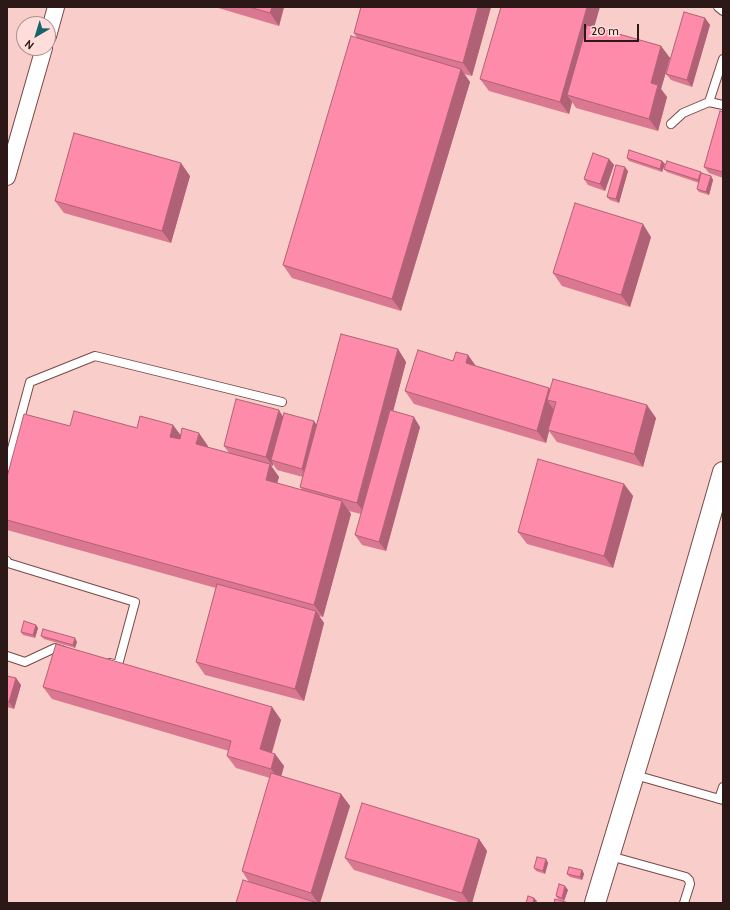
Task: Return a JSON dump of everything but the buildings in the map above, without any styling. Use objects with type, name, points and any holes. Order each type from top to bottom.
[{"type":"street","points":[[7,177],[42,56]]},
{"type":"street","points":[[594,903],[673,647],[723,472]]},
{"type":"lane","points":[[718,7],[723,11]]},
{"type":"lane","points":[[710,102],[723,59]]},
{"type":"lane","points":[[671,124],[683,113],[710,102],[723,105]]},
{"type":"lane","points":[[7,468],[30,382],[95,356],[282,402]]},
{"type":"lane","points":[[7,561],[8,563],[135,602],[118,665],[104,661]]},
{"type":"lane","points":[[7,656],[25,662],[55,648],[69,652]]},
{"type":"lane","points":[[634,775],[721,800],[723,787]]},
{"type":"lane","points":[[609,855],[686,877],[690,884],[684,903]]}]
